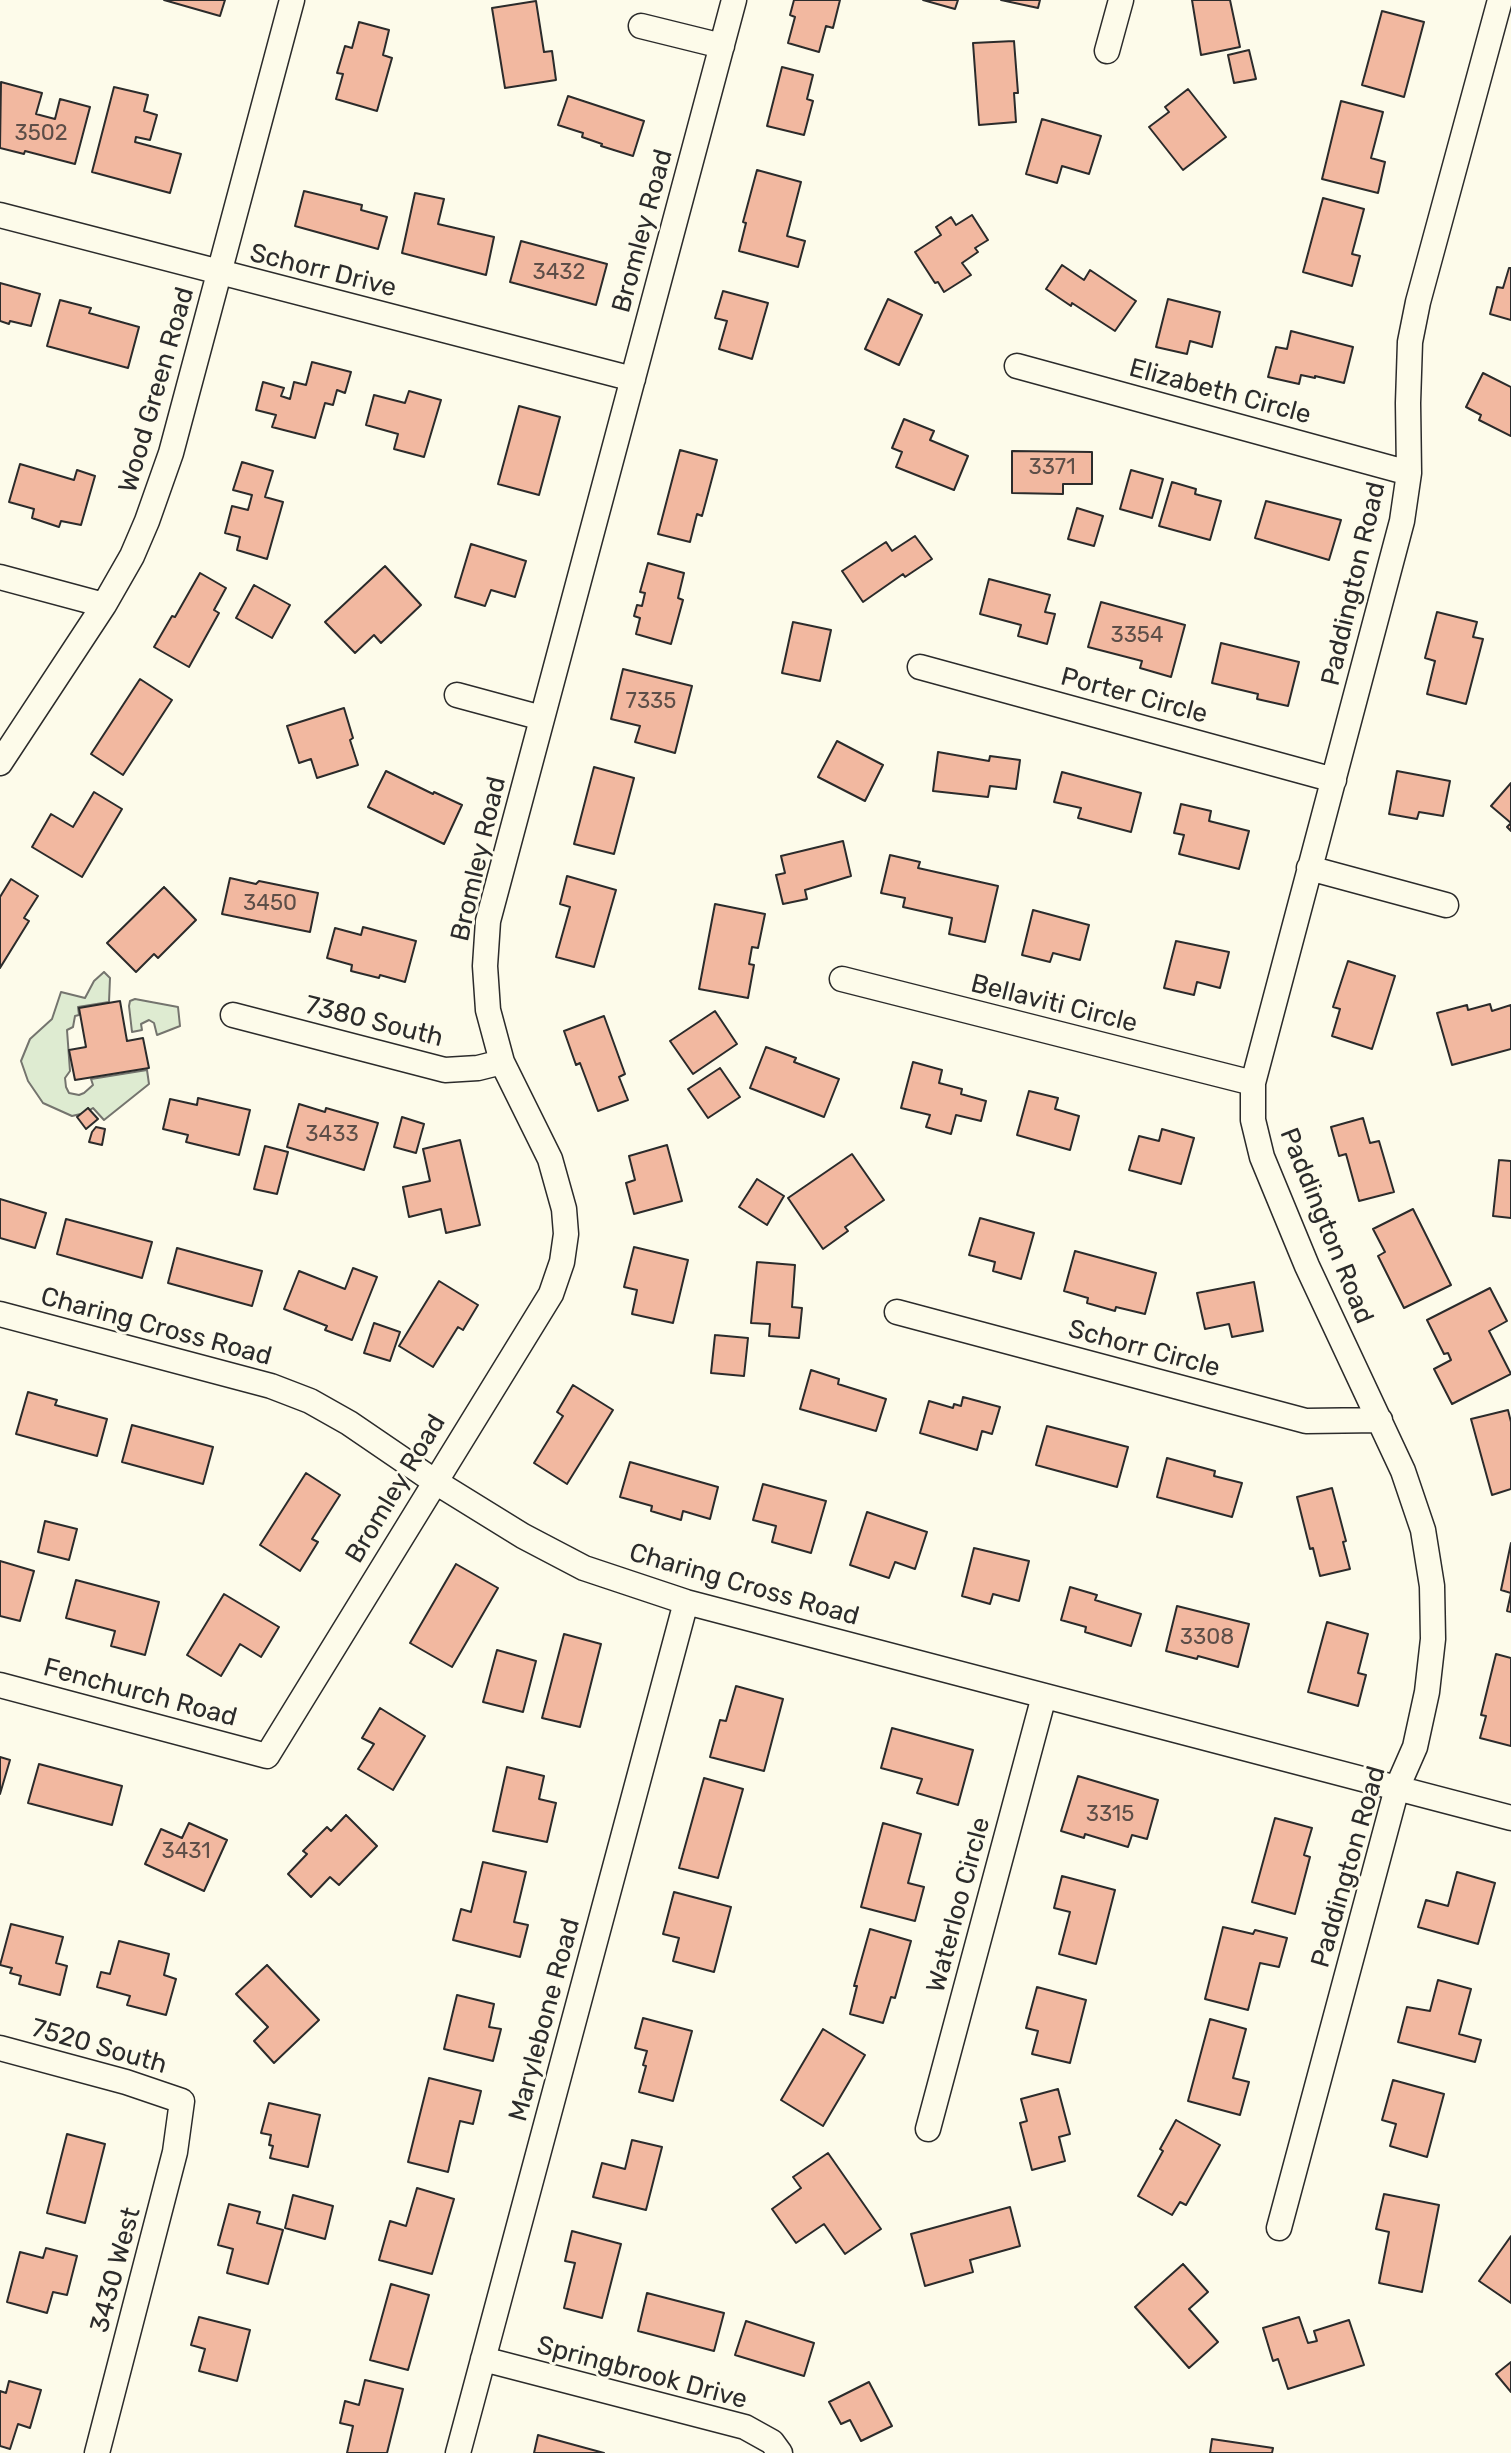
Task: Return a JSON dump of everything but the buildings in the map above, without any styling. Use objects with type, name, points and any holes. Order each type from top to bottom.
[{"type":"street","name":"Wood Green Road","points":[[0,763],[104,605],[132,556],[163,478],[292,0]]},
{"type":"street","name":"Bromley Road","points":[[267,1756],[551,1294],[562,1262],[566,1234],[564,1209],[550,1159],[502,1062],[488,1010],[485,966],[488,921],[734,0]]},
{"type":"street","points":[[1107,51],[1121,0]]},
{"type":"street","name":"Paddington Road","points":[[1279,2228],[1397,1788],[1415,1747],[1427,1692],[1433,1639],[1432,1586],[1423,1530],[1403,1471],[1307,1266],[1262,1157],[1253,1120],[1253,1083],[1402,521],[1409,473],[1410,342],[1418,302],[1500,0]]},
{"type":"street","points":[[641,26],[722,46]]},
{"type":"street","name":"Schorr Drive","points":[[0,215],[633,379]]},
{"type":"street","name":"Elizabeth Circle","points":[[1017,366],[1409,473]]},
{"type":"street","points":[[0,577],[104,605]]},
{"type":"street","name":"Porter Circle","points":[[920,667],[1334,780]]},
{"type":"street","points":[[457,695],[542,718]]},
{"type":"street","points":[[1309,868],[1446,905]]},
{"type":"street","name":"Bellaviti Circle","points":[[842,979],[1253,1083]]},
{"type":"street","name":"7380 South","points":[[233,1015],[445,1070],[478,1068],[502,1062]]},
{"type":"street","name":"Schorr Circle","points":[[897,1312],[1306,1421],[1380,1420]]},
{"type":"street","name":"Charing Cross Road","points":[[0,1314],[271,1386],[310,1401],[523,1536],[584,1568],[686,1602],[1511,1818]]},
{"type":"street","name":"Marylebone Road","points":[[458,2453],[686,1602]]},
{"type":"street","name":"Fenchurch Road","points":[[0,1685],[267,1756]]},
{"type":"street","name":"Waterloo Circle","points":[[928,2129],[1044,1696]]},
{"type":"street","name":"7520 South","points":[[0,2048],[126,2082],[182,2101]]},
{"type":"street","name":"3430 West","points":[[97,2453],[175,2152],[182,2101]]},
{"type":"street","name":"Springbrook Drive","points":[[483,2359],[745,2427],[772,2442],[780,2453]]},
{"type":"green space","points":[[104,972],[110,978],[109,1002],[78,1007],[79,1015],[75,1016],[73,1027],[67,1030],[70,1071],[65,1078],[66,1087],[69,1093],[79,1095],[93,1085],[91,1079],[147,1070],[149,1084],[104,1120],[93,1108],[72,1116],[43,1103],[28,1081],[21,1061],[30,1039],[52,1019],[61,992],[85,998],[94,981]]},
{"type":"green space","points":[[135,999],[178,1007],[180,1026],[157,1035],[154,1023],[149,1020],[141,1024],[142,1030],[132,1032],[129,1006],[130,1001]]}]
